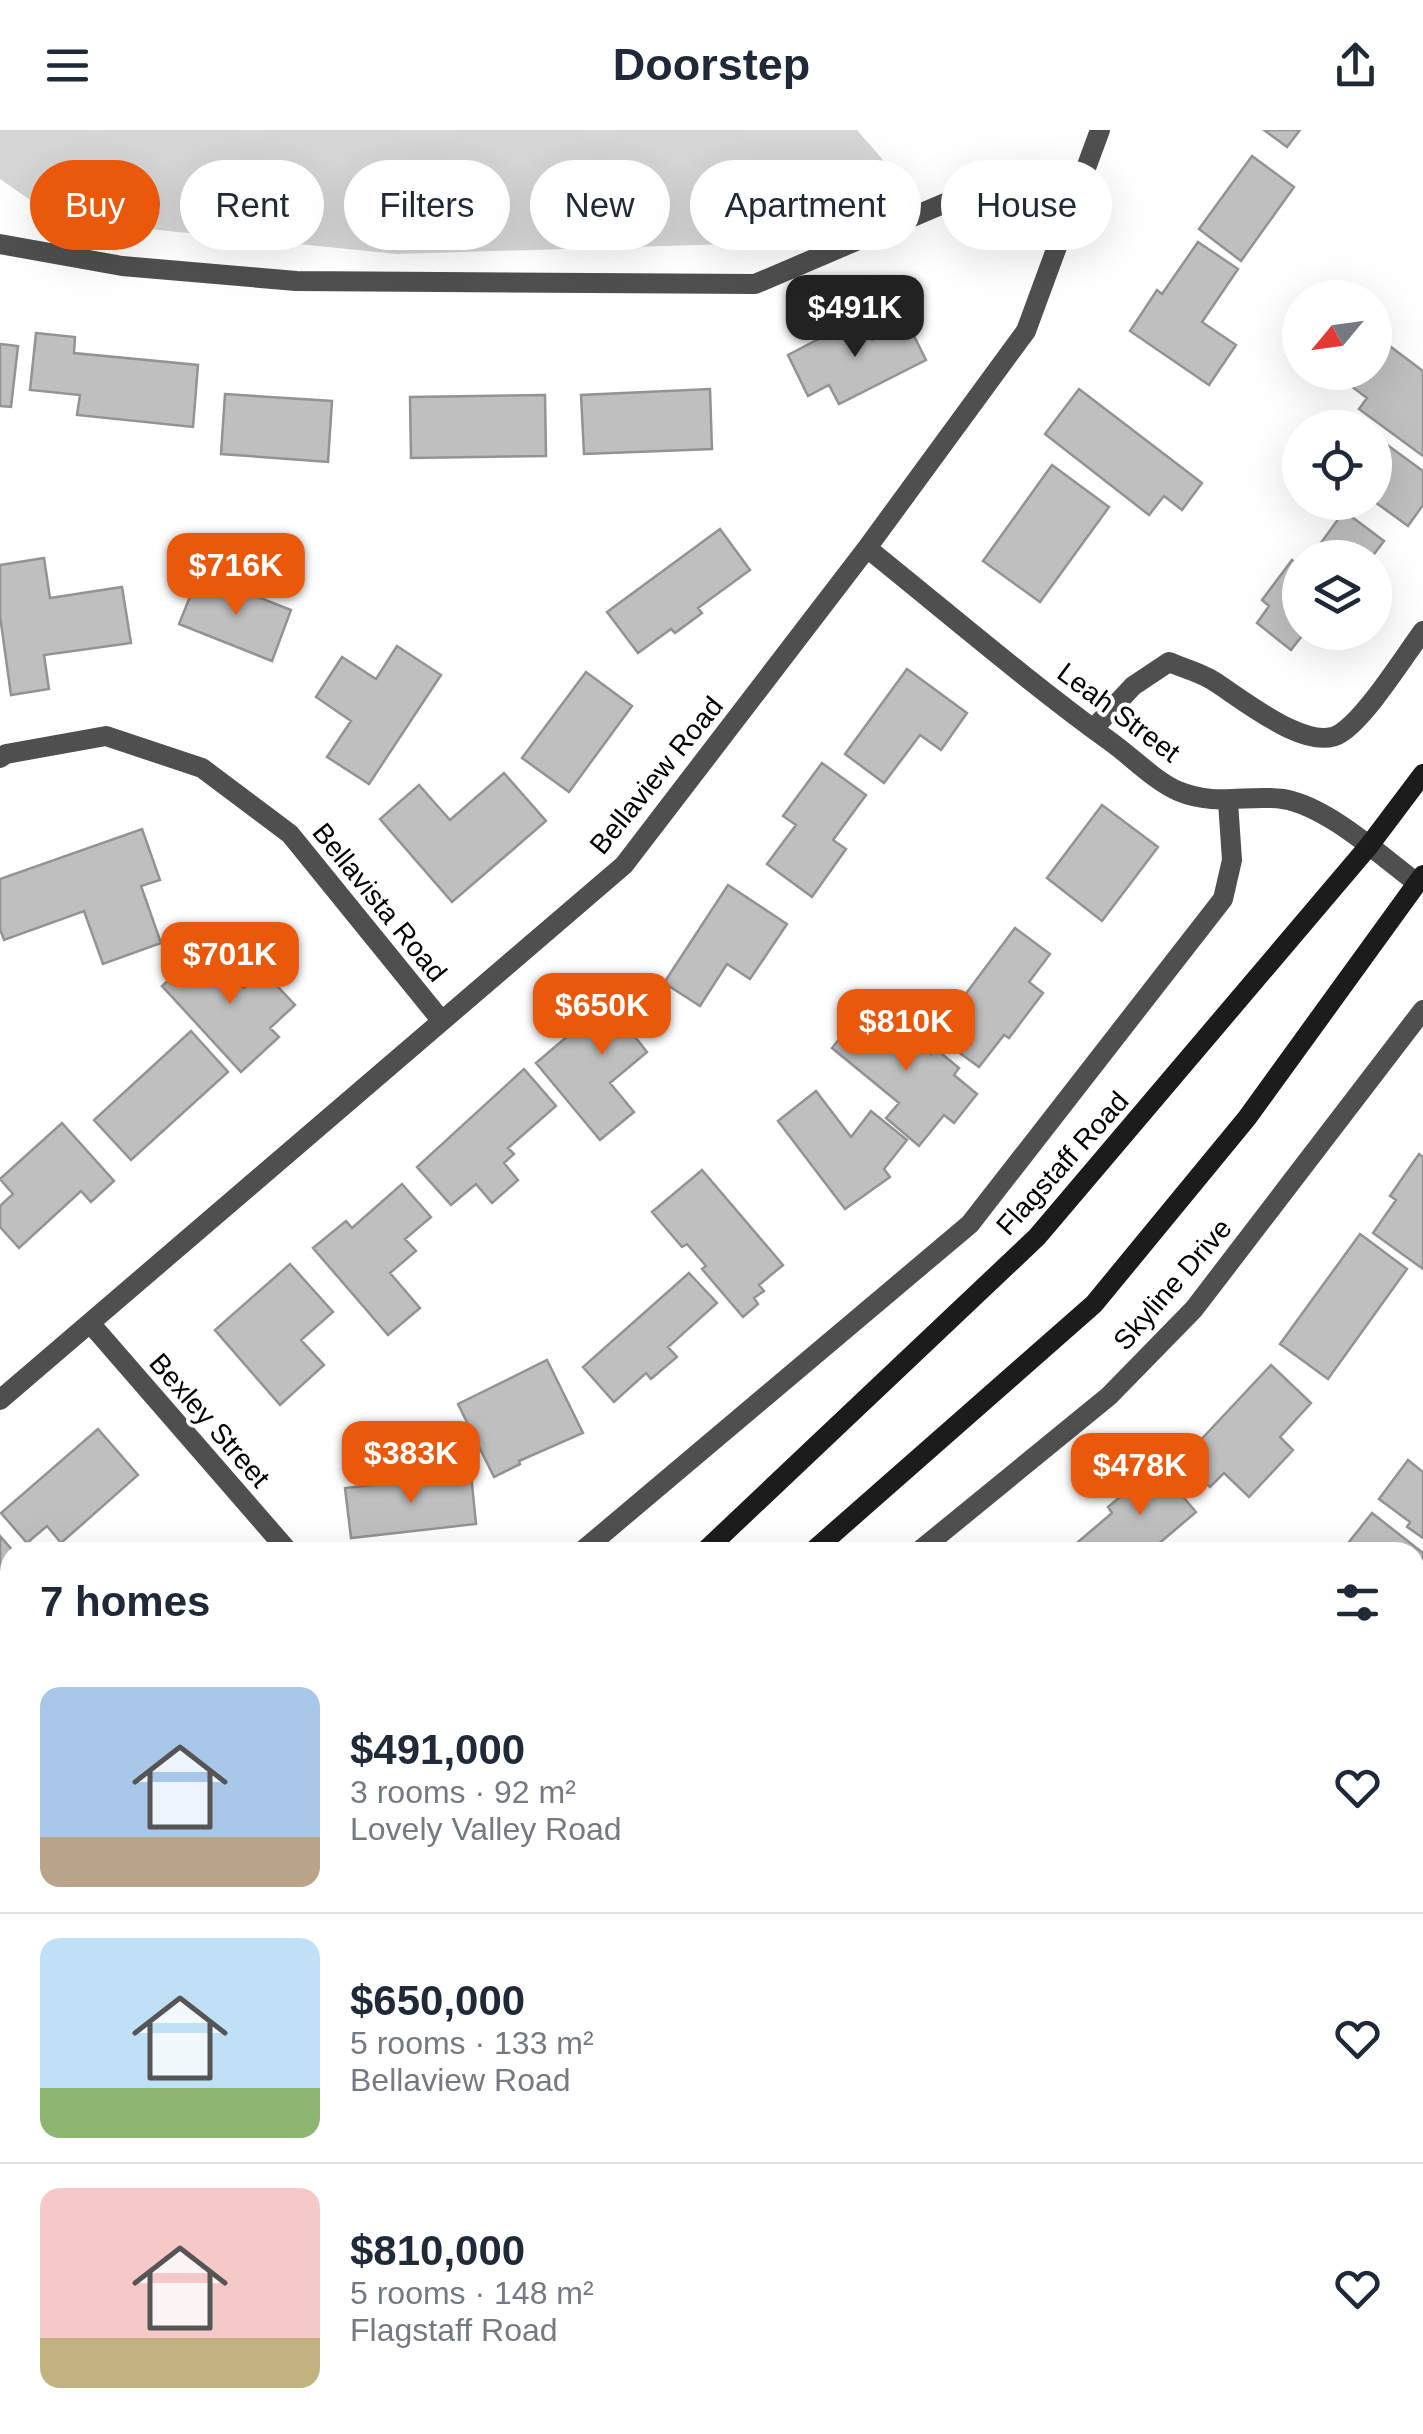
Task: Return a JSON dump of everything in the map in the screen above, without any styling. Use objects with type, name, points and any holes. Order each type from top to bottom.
[{"type":"main road","name":"Flagstaff Road","points":[[715,1542],[1037,1238],[1368,847],[1423,774]]},
{"type":"main road","points":[[823,1542],[1094,1304],[1247,1118],[1420,879]]},
{"type":"street","name":"Bellaview Road","points":[[1089,160],[1100,130]]},
{"type":"street","points":[[0,244],[122,266],[296,281],[755,284],[941,205]]},
{"type":"street","name":"Bellaview Road","points":[[0,1400],[624,865],[867,548],[1026,331],[1056,250]]},
{"type":"street","name":"Leah Street","points":[[867,548],[1093,729],[1178,791],[1228,802],[1263,797],[1288,800],[1314,810],[1420,879]]},
{"type":"street","points":[[1093,729],[1133,686],[1169,662],[1207,677],[1276,722],[1310,738],[1338,736],[1356,719],[1423,632]]},
{"type":"street","name":"Bellavista Road","points":[[0,758],[106,736],[202,768],[290,834],[441,1020]]},
{"type":"street","name":"Flagstaff Road","points":[[593,1542],[970,1224],[1223,899],[1232,860],[1228,802]]},
{"type":"street","name":"Skyline Drive","points":[[930,1542],[1109,1396],[1194,1309],[1423,1010]]},
{"type":"street","name":"Bexley Street","points":[[90,1324],[280,1542]]},
{"type":"shaded area","points":[[0,130],[857,130],[883,160],[690,160],[690,245],[670,246],[670,160],[530,160],[530,250],[397,254],[357,250],[510,250],[510,160],[344,160],[344,249],[324,247],[324,160],[180,160],[180,232],[160,230],[160,160],[30,160],[30,200],[0,179]]},
{"type":"building","points":[[1264,130],[1300,130],[1287,147]]},
{"type":"building","points":[[1252,156],[1294,187],[1241,261],[1199,229]]},
{"type":"building","points":[[1198,242],[1238,269],[1202,322],[1236,345],[1209,385],[1130,331],[1157,290],[1162,294]]},
{"type":"building","points":[[861,317],[872,340],[907,322],[926,360],[839,404],[829,385],[808,396],[788,355]]},
{"type":"building","points":[[36,333],[75,337],[74,353],[198,365],[193,427],[77,415],[80,395],[30,390]]},
{"type":"building","points":[[0,344],[18,346],[11,407],[0,406]]},
{"type":"building","points":[[1392,348],[1423,371],[1423,456],[1392,433],[1392,410],[1359,409],[1367,398],[1356,390],[1392,390]]},
{"type":"building","points":[[710,389],[712,449],[584,454],[581,395]]},
{"type":"building","points":[[1079,389],[1202,483],[1182,510],[1164,496],[1149,515],[1045,434]]},
{"type":"building","points":[[225,394],[332,401],[328,462],[221,454]]},
{"type":"building","points":[[545,395],[546,456],[411,458],[410,397]]},
{"type":"building","points":[[1392,448],[1423,471],[1423,505],[1408,526],[1392,514]]},
{"type":"building","points":[[1052,465],[1109,507],[1040,602],[983,561]]},
{"type":"building","points":[[1337,520],[1356,520],[1383,540],[1323,540]]},
{"type":"building","points":[[720,529],[750,570],[698,608],[702,613],[638,653],[607,612]]},
{"type":"building","points":[[44,558],[50,598],[122,587],[131,643],[44,655],[49,689],[11,695],[0,616],[0,565]]},
{"type":"building","points":[[1282,573],[1282,643],[1257,623],[1269,606],[1262,600]]},
{"type":"building","points":[[197,579],[223,589],[225,584],[291,610],[272,661],[179,624]]},
{"type":"building","points":[[397,646],[441,675],[369,784],[327,757],[351,721],[316,697],[342,657],[376,679]]},
{"type":"building","points":[[907,669],[967,713],[941,750],[920,735],[884,783],[845,754]]},
{"type":"building","points":[[586,672],[632,706],[569,792],[522,758]]},
{"type":"building","points":[[822,763],[866,795],[833,840],[846,849],[812,897],[767,864],[796,825],[783,816]]},
{"type":"building","points":[[504,773],[546,821],[452,902],[380,819],[419,785],[450,820]]},
{"type":"building","points":[[1102,805],[1158,847],[1102,921],[1047,878]]},
{"type":"building","points":[[142,829],[160,880],[141,886],[161,943],[103,964],[84,911],[4,940],[0,929],[0,879]]},
{"type":"building","points":[[728,885],[787,924],[750,979],[727,964],[700,1006],[664,983]]},
{"type":"building","points":[[1015,928],[1050,954],[1029,982],[1043,993],[1009,1038],[1004,1035],[979,1067],[935,1035]]},
{"type":"building","points":[[205,946],[244,988],[263,971],[295,1005],[270,1028],[279,1037],[241,1072],[162,986]]},
{"type":"building","points":[[636,978],[665,1014],[636,1038],[647,1052],[610,1083],[634,1112],[600,1140],[536,1063]]},
{"type":"building","points":[[889,1009],[928,1042],[924,1048],[931,1054],[936,1049],[959,1068],[954,1075],[977,1094],[954,1123],[944,1115],[919,1146],[886,1118],[899,1103],[832,1048],[857,1017],[872,1029]]},
{"type":"building","points":[[191,1031],[228,1072],[131,1160],[94,1120]]},
{"type":"building","points":[[524,1069],[556,1106],[508,1148],[514,1154],[504,1163],[518,1180],[492,1203],[476,1184],[451,1205],[417,1167]]},
{"type":"building","points":[[816,1091],[851,1137],[871,1111],[907,1140],[884,1169],[890,1177],[845,1209],[778,1121]]},
{"type":"building","points":[[62,1123],[114,1181],[91,1202],[81,1191],[19,1248],[0,1227],[0,1206],[13,1194],[0,1179]]},
{"type":"building","points":[[1419,1154],[1423,1157],[1423,1269],[1373,1233],[1396,1200],[1390,1196]]},
{"type":"building","points":[[702,1170],[783,1265],[759,1285],[764,1291],[754,1298],[758,1304],[743,1317],[702,1269],[706,1266],[687,1244],[682,1247],[652,1212]]},
{"type":"building","points":[[402,1184],[431,1217],[405,1239],[416,1251],[390,1273],[420,1308],[388,1335],[313,1248],[346,1221],[352,1228]]},
{"type":"building","points":[[1360,1234],[1407,1269],[1328,1379],[1280,1344]]},
{"type":"building","points":[[290,1264],[333,1312],[301,1340],[324,1365],[280,1405],[215,1330]]},
{"type":"building","points":[[689,1273],[717,1303],[668,1347],[677,1357],[651,1379],[646,1373],[614,1402],[583,1367]]},
{"type":"building","points":[[547,1360],[583,1433],[519,1461],[520,1464],[494,1477],[458,1404]]},
{"type":"building","points":[[1271,1365],[1311,1403],[1280,1437],[1293,1450],[1249,1497],[1224,1473],[1210,1487],[1182,1460]]},
{"type":"building","points":[[98,1429],[138,1475],[62,1542],[47,1526],[26,1542],[1,1513]]},
{"type":"building","points":[[1408,1460],[1423,1472],[1423,1538],[1407,1527],[1410,1522],[1379,1499]]},
{"type":"building","points":[[1157,1466],[1196,1512],[1161,1542],[1078,1542],[1112,1513],[1108,1507]]},
{"type":"building","points":[[471,1474],[476,1524],[351,1538],[345,1488]]},
{"type":"building","points":[[1372,1513],[1409,1542],[1349,1542]]}]
